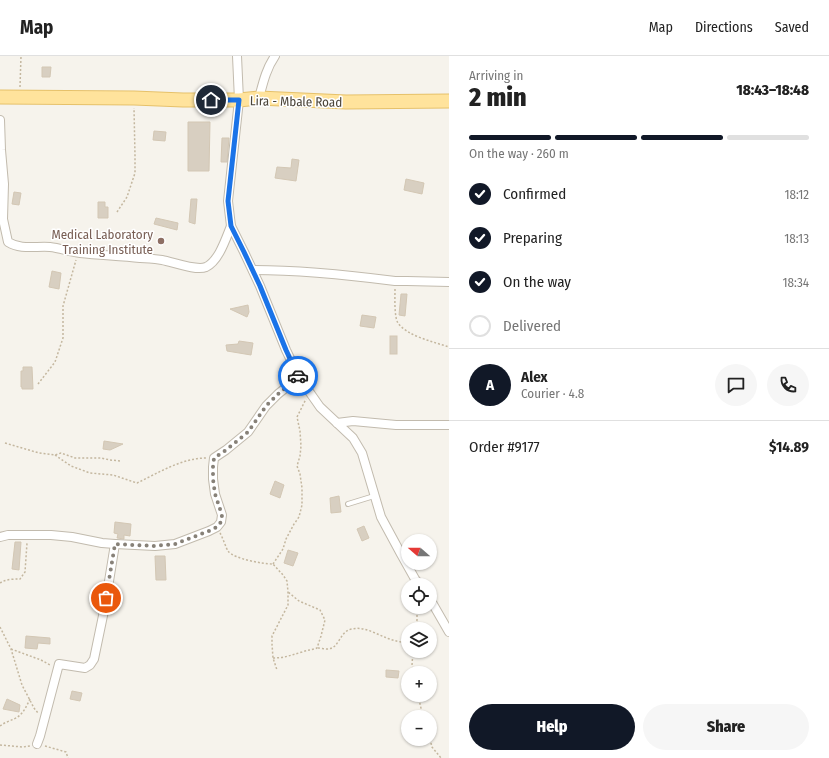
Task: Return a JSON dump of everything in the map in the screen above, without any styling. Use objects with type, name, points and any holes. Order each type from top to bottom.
[{"type":"main road","name":"Lira - Mbale Road","points":[[0,97],[183,100],[239,100],[259,98],[346,102],[449,101]]},
{"type":"street","points":[[237,56],[239,100],[228,201],[231,226],[253,270],[286,350],[299,377],[320,407],[353,438],[362,453],[381,517],[414,578]]},
{"type":"street","points":[[259,98],[265,74],[270,62],[275,56]]},
{"type":"street","points":[[0,120],[4,184],[3,219],[8,242],[13,246],[22,248],[49,247],[79,253],[162,260],[180,265],[201,268],[208,266],[214,261],[231,226]]},
{"type":"street","points":[[253,270],[310,271],[395,281],[449,282]]},
{"type":"street","points":[[0,537],[8,535],[51,535],[72,537],[102,543],[154,546],[175,544],[217,527],[221,522],[222,515],[215,494],[213,479],[214,458],[248,432],[266,406],[299,377]]},
{"type":"street","points":[[337,423],[353,421],[396,425],[449,425]]},
{"type":"street","points":[[37,744],[59,664],[85,668],[90,665],[94,659],[105,606],[115,544]]},
{"type":"street","points":[[437,611],[449,632]]},
{"type":"lane","points":[[348,504],[374,496]]},
{"type":"path","points":[[21,56],[19,82],[21,97]]},
{"type":"path","points":[[117,212],[127,197],[135,173],[134,98]]},
{"type":"path","points":[[38,384],[55,362],[62,338],[63,306],[79,253]]},
{"type":"path","points":[[395,281],[395,308],[397,323],[409,334],[449,347]]},
{"type":"path","points":[[273,564],[283,549],[286,539],[299,517],[302,505],[300,474],[296,466],[300,456],[301,446],[297,417],[310,392]]},
{"type":"path","points":[[5,443],[39,454],[55,455],[61,453],[75,458],[101,458],[121,461]]},
{"type":"path","points":[[55,455],[71,466],[90,474],[113,475],[137,483],[181,463],[201,458],[214,458]]},
{"type":"path","points":[[217,527],[227,550],[231,554],[262,564],[273,564],[287,581],[288,605],[272,636],[273,658],[276,670]]},
{"type":"path","points":[[0,583],[8,580],[20,579],[24,572],[28,535]]},
{"type":"path","points":[[288,592],[300,601],[320,610],[325,620],[322,636],[317,648]]},
{"type":"path","points":[[0,627],[11,649],[22,684],[34,708],[44,720]]},
{"type":"path","points":[[273,658],[282,658],[317,648],[328,649],[335,646],[344,632],[351,628],[362,629],[401,642]]},
{"type":"path","points":[[11,649],[41,660],[51,666],[59,664]]},
{"type":"path","points":[[0,726],[21,714],[25,710],[30,699]]},
{"type":"path","points":[[0,744],[23,747],[37,744],[66,752],[68,758]]},
{"type":"path","points":[[432,746],[441,758]]},
{"type":"building","points":[[42,67],[51,67],[50,77],[42,77]]},
{"type":"building","points":[[188,122],[210,122],[209,171],[188,171]]},
{"type":"building","points":[[154,131],[166,132],[165,141],[153,140]]},
{"type":"building","points":[[222,138],[229,138],[227,162],[221,162]]},
{"type":"building","points":[[292,159],[299,160],[296,181],[275,178],[277,167],[291,168]]},
{"type":"building","points":[[406,179],[424,183],[422,194],[404,190]]},
{"type":"building","points":[[14,192],[21,193],[19,205],[12,204]]},
{"type":"building","points":[[191,199],[197,199],[195,224],[189,222]]},
{"type":"building","points":[[98,202],[105,202],[105,207],[108,207],[108,218],[98,218]]},
{"type":"building","points":[[156,218],[178,223],[177,230],[154,224]]},
{"type":"building","points":[[52,271],[61,273],[59,289],[49,287]]},
{"type":"building","points":[[401,294],[407,294],[405,316],[399,315]]},
{"type":"building","points":[[248,305],[249,312],[247,317],[230,309]]},
{"type":"building","points":[[362,315],[376,317],[374,328],[360,326]]},
{"type":"building","points":[[390,336],[397,336],[397,354],[390,354]]},
{"type":"building","points":[[239,341],[253,343],[251,355],[227,351],[226,345],[238,344]]},
{"type":"building","points":[[23,367],[32,367],[33,389],[22,389],[21,387],[21,371],[23,371]]},
{"type":"building","points":[[104,441],[123,444],[110,450],[103,449]]},
{"type":"building","points":[[275,481],[284,485],[280,498],[270,494]]},
{"type":"building","points":[[339,496],[341,512],[331,513],[330,498]]},
{"type":"building","points":[[115,522],[131,524],[130,536],[124,535],[124,539],[117,538],[118,534],[114,533]]},
{"type":"building","points":[[364,526],[369,538],[362,541],[357,529]]},
{"type":"building","points":[[15,542],[21,542],[19,570],[12,569]]},
{"type":"building","points":[[288,550],[298,553],[293,566],[284,563]]},
{"type":"building","points":[[155,556],[165,556],[166,580],[156,580]]},
{"type":"building","points":[[26,636],[50,638],[50,644],[38,643],[37,649],[25,648]]},
{"type":"building","points":[[386,670],[399,671],[398,678],[386,677]]},
{"type":"building","points":[[72,691],[82,693],[80,701],[70,699]]},
{"type":"building","points":[[7,699],[20,705],[19,712],[3,709]]},
{"type":"way so far","points":[[106,598],[115,544],[154,546],[175,544],[217,527],[221,522],[222,515],[215,494],[213,479],[214,458],[248,432],[266,406],[299,377],[298,376]]},
{"type":"place","name":"Medical Laboratory Training Institute","points":[[161,241]]},
{"type":"route","points":[[211,100],[239,100],[228,201],[231,226],[260,286],[298,376]]}]
